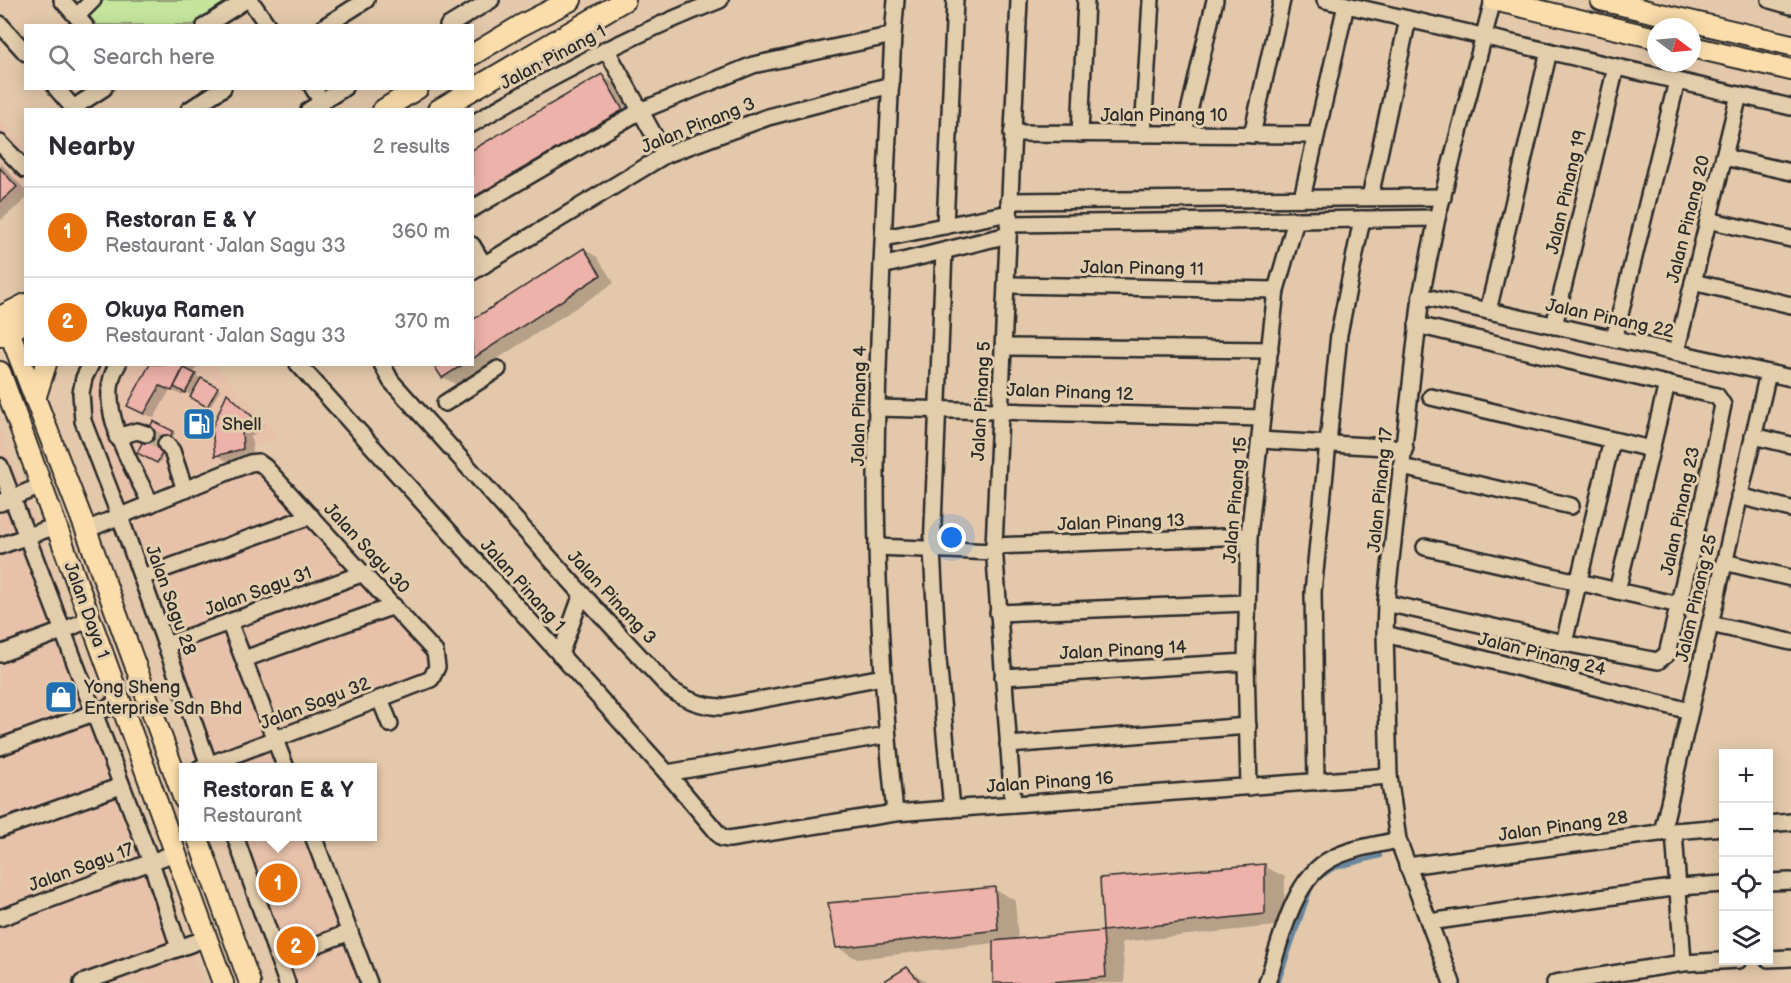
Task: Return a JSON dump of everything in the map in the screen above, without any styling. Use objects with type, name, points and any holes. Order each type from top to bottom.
[{"type":"main road","points":[[474,54],[571,0]]},
{"type":"main road","points":[[474,89],[625,0]]},
{"type":"main road","points":[[1494,0],[1647,36]]},
{"type":"main road","points":[[1601,0],[1791,45]]},
{"type":"main road","points":[[1701,49],[1791,70]]},
{"type":"main road","points":[[386,108],[415,90]]},
{"type":"main road","points":[[441,108],[472,90]]},
{"type":"main road","points":[[9,327],[24,307]]},
{"type":"main road","name":"Jalan Daya 1","points":[[9,327],[22,354]]},
{"type":"main road","points":[[0,366],[22,354]]},
{"type":"main road","name":"Jalan Daya 1","points":[[25,366],[35,399],[179,775]]},
{"type":"main road","points":[[35,399],[45,366]]},
{"type":"main road","name":"Jalan Daya 1","points":[[0,372],[5,399],[56,526],[223,983]]},
{"type":"main road","points":[[198,841],[250,983]]},
{"type":"street","points":[[62,0],[81,21],[93,0]]},
{"type":"street","points":[[208,24],[246,0]]},
{"type":"street","points":[[250,0],[267,24]]},
{"type":"street","points":[[328,24],[366,0]]},
{"type":"street","points":[[451,24],[491,0]]},
{"type":"street","name":"Jalan Pinang 1","points":[[474,123],[537,85],[606,49],[720,0]]},
{"type":"street","name":"Jalan Pinang 4","points":[[895,813],[883,677],[877,548],[876,408],[896,0]]},
{"type":"street","points":[[945,226],[956,0]]},
{"type":"street","name":"Jalan Pinang 5","points":[[1013,804],[994,549],[1019,0]]},
{"type":"street","points":[[1080,134],[1086,0]]},
{"type":"street","points":[[1143,134],[1151,0]]},
{"type":"street","points":[[1184,133],[1215,0]]},
{"type":"street","points":[[1252,135],[1282,0]]},
{"type":"street","points":[[1325,0],[1791,107]]},
{"type":"street","name":"Jalan Pinang 17","points":[[1452,983],[1398,840],[1389,776],[1386,603],[1421,296],[1437,218],[1494,0]]},
{"type":"street","points":[[1302,198],[1346,5]]},
{"type":"street","points":[[1370,197],[1408,19]]},
{"type":"street","points":[[0,24],[24,51]]},
{"type":"street","points":[[474,208],[640,111],[753,65],[893,35]]},
{"type":"street","points":[[606,49],[665,155]]},
{"type":"street","points":[[1488,311],[1549,51]]},
{"type":"street","name":"Jalan Pinang 19","points":[[1554,326],[1616,67]]},
{"type":"street","points":[[1614,339],[1677,81]]},
{"type":"street","name":"Jalan Pinang 3","points":[[478,268],[665,155],[768,117],[891,85]]},
{"type":"street","points":[[59,90],[73,108]]},
{"type":"street","points":[[75,108],[101,90]]},
{"type":"street","points":[[192,108],[220,90]]},
{"type":"street","points":[[313,90],[316,106],[341,90]]},
{"type":"street","name":"Jalan Pinang 20","points":[[1676,352],[1739,95]]},
{"type":"street","name":"Jalan Pinang 10","points":[[1012,133],[1316,135]]},
{"type":"street","points":[[0,143],[24,168]]},
{"type":"street","points":[[1724,156],[1791,172]]},
{"type":"street","points":[[884,238],[945,226],[1009,218],[1302,198],[1443,197]]},
{"type":"street","points":[[882,266],[944,251],[1009,218],[1296,220],[1437,218]]},
{"type":"street","points":[[1316,782],[1313,592],[1340,334],[1362,219]]},
{"type":"street","name":"Jalan Pinang 15","points":[[1249,787],[1246,603],[1249,536],[1276,290],[1296,220]]},
{"type":"street","points":[[1708,220],[1791,239]]},
{"type":"street","points":[[944,251],[932,550],[938,660],[952,809]]},
{"type":"street","points":[[474,253],[478,268]]},
{"type":"street","points":[[1693,282],[1791,305]]},
{"type":"street","name":"Jalan Pinang 11","points":[[1006,285],[1276,290]]},
{"type":"street","name":"Jalan Pinang 22","points":[[1421,296],[1791,378]]},
{"type":"street","name":"Jalan Pinang 23","points":[[1386,603],[1564,643],[1660,660],[1667,654],[1723,405],[1722,400],[1717,396],[1417,325]]},
{"type":"street","points":[[1003,348],[1270,350]]},
{"type":"street","name":"Jalan Sagu 28","points":[[90,366],[82,387],[81,414],[142,577],[205,763]]},
{"type":"street","points":[[117,366],[112,378],[111,403],[117,436],[151,504]]},
{"type":"street","name":"Jalan Pinang 1","points":[[300,366],[718,832]]},
{"type":"street","name":"Jalan Pinang 3","points":[[383,366],[391,381],[582,594],[669,688],[681,697],[702,705],[721,707],[883,677]]},
{"type":"street","points":[[444,404],[498,369]]},
{"type":"street","name":"Jalan Pinang 25","points":[[1683,963],[1679,886],[1668,832],[1690,711],[1768,373]]},
{"type":"street","points":[[1617,591],[1667,384]]},
{"type":"street","points":[[1431,398],[1651,449]]},
{"type":"street","name":"Jalan Pinang 12","points":[[876,408],[1262,418]]},
{"type":"street","points":[[117,436],[137,431],[146,434]]},
{"type":"street","points":[[1753,436],[1791,444]]},
{"type":"street","points":[[1260,440],[1404,448]]},
{"type":"street","points":[[1564,643],[1612,440]]},
{"type":"street","points":[[87,530],[185,490],[172,451],[166,444]]},
{"type":"street","name":"Jalan Sagu 30","points":[[185,490],[250,463],[258,462],[311,516],[435,652],[437,667]]},
{"type":"street","points":[[0,466],[6,501],[26,537],[151,862],[179,948]]},
{"type":"street","points":[[1402,467],[1571,506]]},
{"type":"street","points":[[6,501],[41,486]]},
{"type":"street","points":[[1739,496],[1791,509]]},
{"type":"street","points":[[142,577],[311,516]]},
{"type":"street","points":[[0,546],[56,526]]},
{"type":"street","name":"Jalan Pinang 13","points":[[877,548],[994,549],[1249,536]]},
{"type":"street","points":[[1425,547],[1679,605]]},
{"type":"street","points":[[1724,562],[1791,578]]},
{"type":"street","name":"Jalan Sagu 31","points":[[166,645],[364,573]]},
{"type":"street","points":[[560,656],[582,594]]},
{"type":"street","points":[[998,613],[1246,603]]},
{"type":"street","points":[[244,659],[394,606]]},
{"type":"street","points":[[0,654],[62,632],[90,619]]},
{"type":"street","points":[[229,622],[284,763]]},
{"type":"street","points":[[1710,624],[1791,642]]},
{"type":"street","name":"Jalan Pinang 24","points":[[1385,634],[1690,711]]},
{"type":"street","name":"Jalan Pinang 14","points":[[1003,677],[1246,663]]},
{"type":"street","name":"Jalan Sagu 32","points":[[214,763],[431,679],[437,667]]},
{"type":"street","points":[[380,699],[390,724]]},
{"type":"street","points":[[0,747],[121,703]]},
{"type":"street","points":[[1008,745],[1248,726]]},
{"type":"street","points":[[667,773],[887,735]]},
{"type":"street","name":"Jalan Pinang 16","points":[[718,832],[722,838],[729,839],[895,813],[1389,776]]},
{"type":"street","points":[[0,829],[122,786]]},
{"type":"street","points":[[1773,824],[1791,822]]},
{"type":"street","name":"Jalan Pinang 28","points":[[1407,866],[1719,827]]},
{"type":"street","points":[[1267,983],[1296,897],[1313,871],[1331,859],[1398,840]]},
{"type":"street","points":[[236,841],[287,983]]},
{"type":"street","points":[[315,841],[369,983]]},
{"type":"street","name":"Jalan Sagu 17","points":[[0,918],[175,853]]},
{"type":"street","points":[[1773,882],[1791,881]]},
{"type":"street","points":[[1429,922],[1679,886],[1719,884]]},
{"type":"street","points":[[279,959],[351,932]]},
{"type":"street","points":[[82,983],[207,938]]},
{"type":"street","points":[[1773,959],[1791,958]]},
{"type":"street","points":[[1555,983],[1683,963],[1719,961]]},
{"type":"shaded area","points":[[0,120],[24,146],[24,191],[0,213]]},
{"type":"shaded area","points":[[97,366],[215,366],[280,436],[121,504],[88,421],[86,391]]},
{"type":"shaded area","points":[[1,430],[202,983],[0,983]]},
{"type":"shaded area","points":[[251,458],[442,671],[282,742],[290,763],[203,763],[113,514]]},
{"type":"shaded area","points":[[230,841],[320,841],[375,983],[281,983]]},
{"type":"green space","points":[[104,0],[234,0],[195,24],[96,24],[87,14]]},
{"type":"building","points":[[602,74],[623,110],[474,197],[474,149]]},
{"type":"building","points":[[0,168],[17,187],[0,202]]},
{"type":"building","points":[[584,248],[601,275],[474,358],[474,319]]},
{"type":"building","points":[[149,366],[184,366],[172,391],[160,386],[144,414],[127,406]]},
{"type":"building","points":[[434,366],[461,366],[442,378]]},
{"type":"building","points":[[184,368],[196,374],[185,393],[174,387]]},
{"type":"building","points":[[201,378],[218,387],[207,407],[190,397]]},
{"type":"building","points":[[227,393],[255,419],[242,431],[243,449],[215,456],[212,428]]},
{"type":"building","points":[[153,421],[173,431],[157,463],[137,453]]},
{"type":"building","points":[[1265,864],[1265,914],[1103,931],[1100,878]]},
{"type":"building","points":[[995,887],[998,930],[836,948],[828,903]]},
{"type":"building","points":[[1103,931],[1106,977],[1041,983],[993,983],[993,941]]},
{"type":"building","points":[[907,967],[921,983],[881,983]]},
{"type":"waterway","points":[[1278,983],[1313,882],[1334,868],[1380,856]]},
{"type":"tunnel","points":[[146,434],[166,444]]},
{"type":"place","name":"Shell","points":[[199,424]]},
{"type":"place","name":"Yong Sheng Enterprise Sdn Bhd","points":[[61,697]]},
{"type":"place","name":"Restoran E & Y","points":[[278,883]]},
{"type":"place","name":"Okuya Ramen","points":[[296,946]]}]
